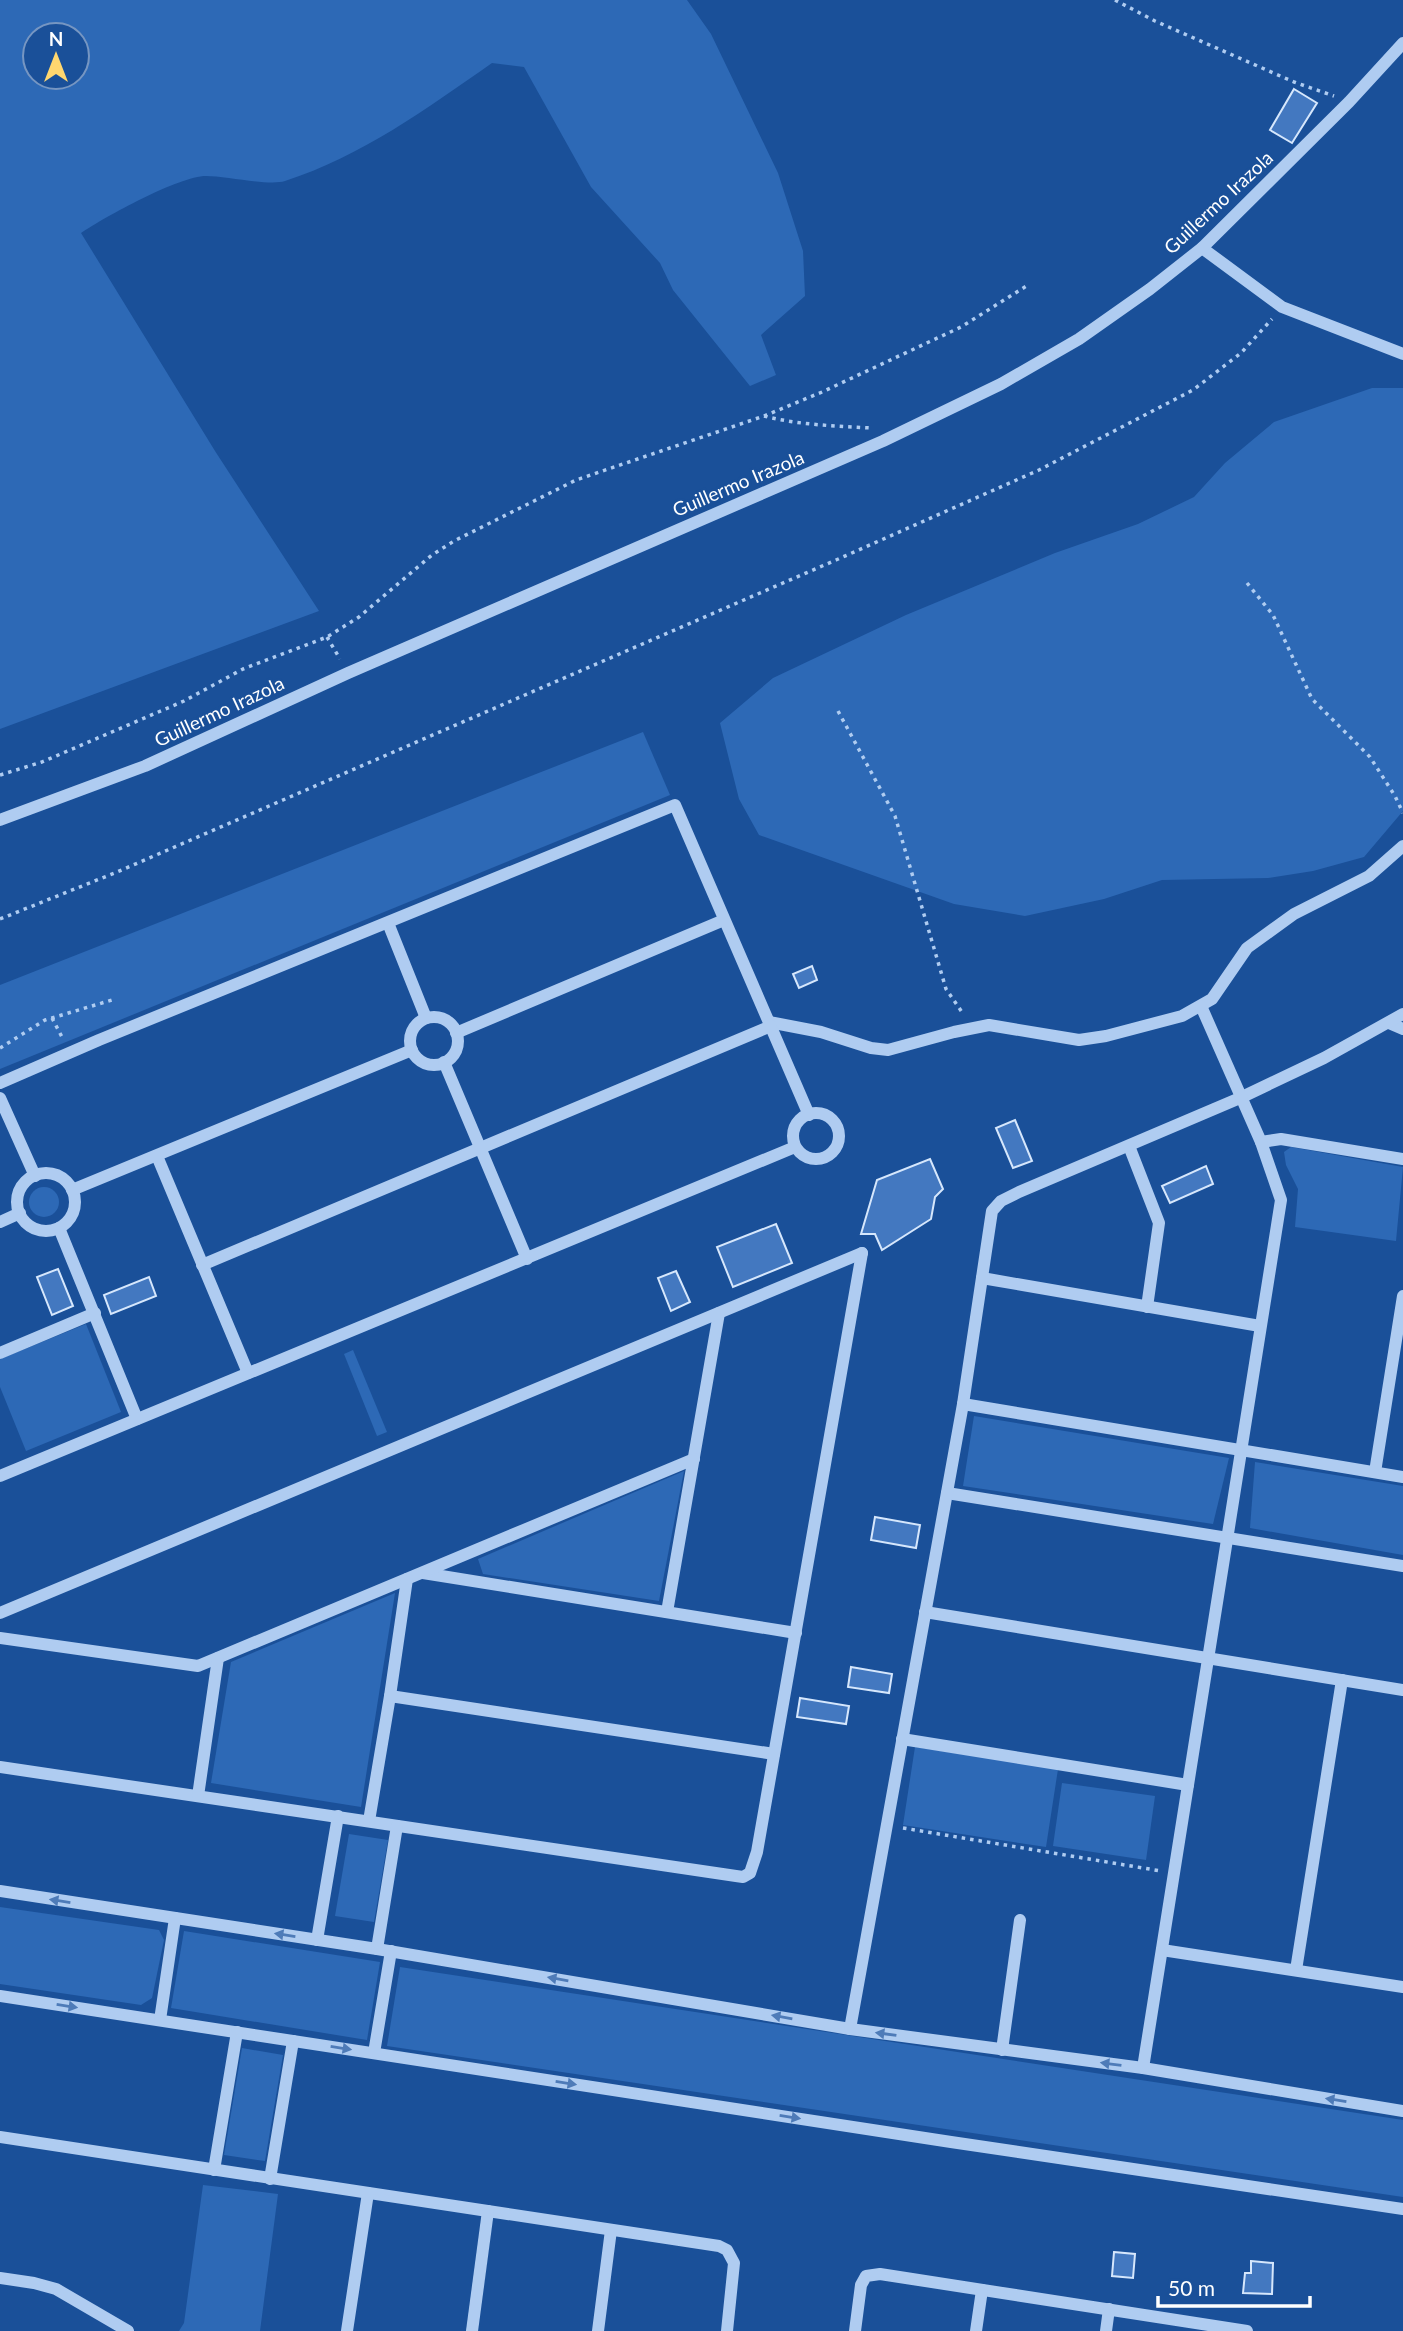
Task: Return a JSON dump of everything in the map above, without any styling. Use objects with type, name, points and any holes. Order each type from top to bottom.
[{"type":"street","name":"Guillermo Irazola","points":[[0,820],[145,766],[348,673],[883,441],[1001,384],[1079,340],[1202,248],[1349,102],[1403,43]]},
{"type":"street","points":[[1202,248],[1282,307],[1403,354]]},
{"type":"street","points":[[0,1083],[675,805],[809,1115]]},
{"type":"street","points":[[202,1265],[481,1149],[770,1024],[821,1032],[871,1048],[888,1050],[989,1026],[1079,1040],[1106,1036],[1182,1016],[1212,999],[1247,948],[1294,914],[1369,876],[1403,846]]},
{"type":"street","points":[[456,1033],[724,920]]},
{"type":"street","points":[[388,923],[426,1018]]},
{"type":"street","points":[[1143,2068],[1281,1200],[1261,1142],[1201,1006]]},
{"type":"street","points":[[850,2029],[963,1404],[992,1211],[1001,1201],[1240,1098],[1324,1058],[1403,1014]]},
{"type":"street","points":[[426,1018],[443,1019],[450,1023],[456,1033],[457,1046],[454,1054],[444,1062],[433,1065],[425,1063],[418,1059],[412,1050],[412,1031],[426,1018]]},
{"type":"street","points":[[1389,1023],[1403,1029]]},
{"type":"street","points":[[72,1190],[412,1050]]},
{"type":"street","points":[[444,1062],[527,1259]]},
{"type":"street","points":[[0,1098],[35,1176]]},
{"type":"street","points":[[820,1113],[834,1121],[838,1128],[839,1144],[835,1151],[821,1159],[806,1157],[795,1147],[795,1126],[809,1115],[820,1113]]},
{"type":"street","points":[[1261,1142],[1281,1139],[1403,1159]]},
{"type":"street","points":[[1129,1146],[1158,1223],[1147,1307]]},
{"type":"street","points":[[0,1476],[795,1147]]},
{"type":"street","points":[[157,1156],[248,1373]]},
{"type":"street","points":[[50,1174],[58,1177],[72,1190],[74,1209],[70,1218],[59,1228],[45,1231],[35,1229],[27,1224],[20,1213],[17,1200],[20,1191],[25,1183],[35,1176],[50,1174]]},
{"type":"street","points":[[0,1222],[20,1213]]},
{"type":"street","points":[[59,1228],[137,1419]]},
{"type":"street","points":[[0,1612],[862,1253],[755,1863],[750,1873],[743,1877],[0,1767]]},
{"type":"street","points":[[982,1278],[1261,1326]]},
{"type":"street","points":[[1374,1472],[1403,1296]]},
{"type":"street","points":[[0,1353],[95,1313]]},
{"type":"street","points":[[667,1612],[719,1313]]},
{"type":"street","points":[[963,1404],[1403,1477]]},
{"type":"street","points":[[0,1638],[198,1666],[694,1459]]},
{"type":"street","points":[[947,1493],[1403,1566]]},
{"type":"street","points":[[420,1573],[796,1633]]},
{"type":"street","points":[[369,1821],[407,1579]]},
{"type":"street","points":[[925,1612],[1403,1690]]},
{"type":"street","points":[[198,1796],[218,1658]]},
{"type":"street","points":[[1296,1970],[1342,1680]]},
{"type":"street","points":[[390,1696],[774,1754]]},
{"type":"street","points":[[902,1739],[1188,1784]]},
{"type":"street","points":[[317,1940],[338,1816]]},
{"type":"street","points":[[377,1949],[397,1825]]},
{"type":"street","points":[[0,1891],[391,1951],[850,2029],[1143,2068],[1403,2111]]},
{"type":"street","points":[[160,2021],[175,1918]]},
{"type":"street","points":[[1002,2050],[1020,1920]]},
{"type":"street","points":[[1162,1950],[1403,1987]]},
{"type":"street","points":[[374,2053],[391,1951]]},
{"type":"street","points":[[0,1996],[1403,2208]]},
{"type":"street","points":[[214,2170],[237,2032]]},
{"type":"street","points":[[270,2179],[293,2041]]},
{"type":"street","points":[[0,2137],[719,2246],[732,2256],[735,2271],[727,2331]]},
{"type":"street","points":[[347,2331],[368,2193]]},
{"type":"street","points":[[472,2331],[488,2211]]},
{"type":"street","points":[[598,2331],[611,2230]]},
{"type":"street","points":[[855,2331],[862,2285],[866,2276],[880,2274],[1240,2330]]},
{"type":"street","points":[[0,2278],[56,2289],[128,2331]]},
{"type":"street","points":[[976,2331],[982,2290]]},
{"type":"street","points":[[1106,2331],[1109,2309]]},
{"type":"path","points":[[1115,0],[1155,21],[1294,82],[1349,102]]},
{"type":"path","points":[[0,775],[42,762],[184,701],[243,669],[327,637],[359,617],[432,555],[502,516],[588,475],[764,416],[822,392],[961,327],[1028,285]]},
{"type":"path","points":[[0,919],[142,862],[1039,470],[1193,390],[1241,353],[1282,307]]},
{"type":"path","points":[[764,416],[822,426],[872,428]]},
{"type":"path","points":[[1247,583],[1273,615],[1312,699],[1370,757],[1403,813]]},
{"type":"path","points":[[327,637],[348,673]]},
{"type":"path","points":[[838,711],[895,816],[946,989],[973,1028]]},
{"type":"path","points":[[0,1048],[52,1018],[112,1000]]},
{"type":"path","points":[[52,1018],[65,1044]]},
{"type":"path","points":[[887,1825],[1174,1874]]},
{"type":"shaded area","points":[[0,0],[687,0],[711,34],[778,173],[803,251],[805,296],[761,335],[776,375],[750,386],[673,290],[660,263],[591,187],[524,67],[492,63],[393,130],[313,171],[278,182],[206,176],[194,178],[124,208],[81,233],[215,451],[319,611],[0,729]]},
{"type":"shaded area","points":[[1372,388],[1403,388],[1403,811],[1364,857],[1313,871],[1268,878],[1162,880],[1104,899],[1025,916],[954,904],[759,835],[739,799],[720,723],[773,678],[906,615],[1055,553],[1138,524],[1194,497],[1225,463],[1274,422]]},
{"type":"shaded area","points":[[643,732],[670,795],[0,1069],[0,985]]},
{"type":"shaded area","points":[[1291,1147],[1403,1167],[1396,1241],[1295,1227],[1298,1189],[1286,1165],[1284,1152]]},
{"type":"shaded area","points":[[44,1187],[55,1191],[59,1202],[55,1213],[44,1217],[33,1213],[29,1202],[33,1191]]},
{"type":"shaded area","points":[[86,1324],[121,1412],[26,1451],[0,1387],[0,1359]]},
{"type":"shaded area","points":[[353,1350],[387,1432],[377,1436],[344,1354]]},
{"type":"shaded area","points":[[974,1416],[1229,1458],[1213,1524],[963,1486]]},
{"type":"shaded area","points":[[1255,1462],[1403,1486],[1403,1555],[1250,1528]]},
{"type":"shaded area","points":[[684,1471],[659,1601],[483,1574],[478,1559]]},
{"type":"shaded area","points":[[395,1593],[361,1807],[211,1783],[231,1662]]},
{"type":"shaded area","points":[[915,1747],[1058,1769],[1046,1847],[903,1825]]},
{"type":"shaded area","points":[[1062,1783],[1155,1796],[1146,1860],[1053,1846]]},
{"type":"shaded area","points":[[349,1834],[388,1840],[374,1922],[335,1916]]},
{"type":"shaded area","points":[[0,1907],[159,1930],[164,1940],[152,1998],[141,2005],[0,1984]]},
{"type":"shaded area","points":[[184,1931],[380,1962],[367,2040],[171,2008]]},
{"type":"shaded area","points":[[400,1967],[1403,2120],[1403,2197],[387,2046]]},
{"type":"shaded area","points":[[242,2048],[283,2055],[265,2161],[224,2155]]},
{"type":"shaded area","points":[[203,2185],[278,2194],[260,2331],[179,2331],[184,2323]]},
{"type":"building","points":[[1294,89],[1317,103],[1292,143],[1270,130]]},
{"type":"building","points":[[812,966],[817,980],[799,988],[793,974]]},
{"type":"building","points":[[1015,1120],[1032,1161],[1013,1168],[996,1128]]},
{"type":"building","points":[[930,1159],[943,1189],[935,1197],[931,1219],[882,1250],[875,1234],[861,1234],[877,1180]]},
{"type":"building","points":[[1206,1166],[1213,1184],[1170,1203],[1162,1186]]},
{"type":"building","points":[[776,1224],[792,1263],[733,1287],[717,1247]]},
{"type":"building","points":[[58,1269],[73,1306],[52,1315],[37,1277]]},
{"type":"building","points":[[676,1271],[690,1302],[671,1311],[658,1278]]},
{"type":"building","points":[[149,1277],[156,1296],[111,1314],[104,1295]]},
{"type":"building","points":[[875,1517],[920,1525],[916,1548],[871,1540]]},
{"type":"building","points":[[851,1667],[892,1674],[889,1693],[848,1687]]},
{"type":"building","points":[[800,1698],[849,1706],[846,1724],[797,1717]]},
{"type":"building","points":[[1114,2252],[1135,2254],[1133,2278],[1112,2276]]},
{"type":"building","points":[[1251,2261],[1273,2263],[1272,2294],[1243,2293],[1245,2273],[1251,2273]]}]
